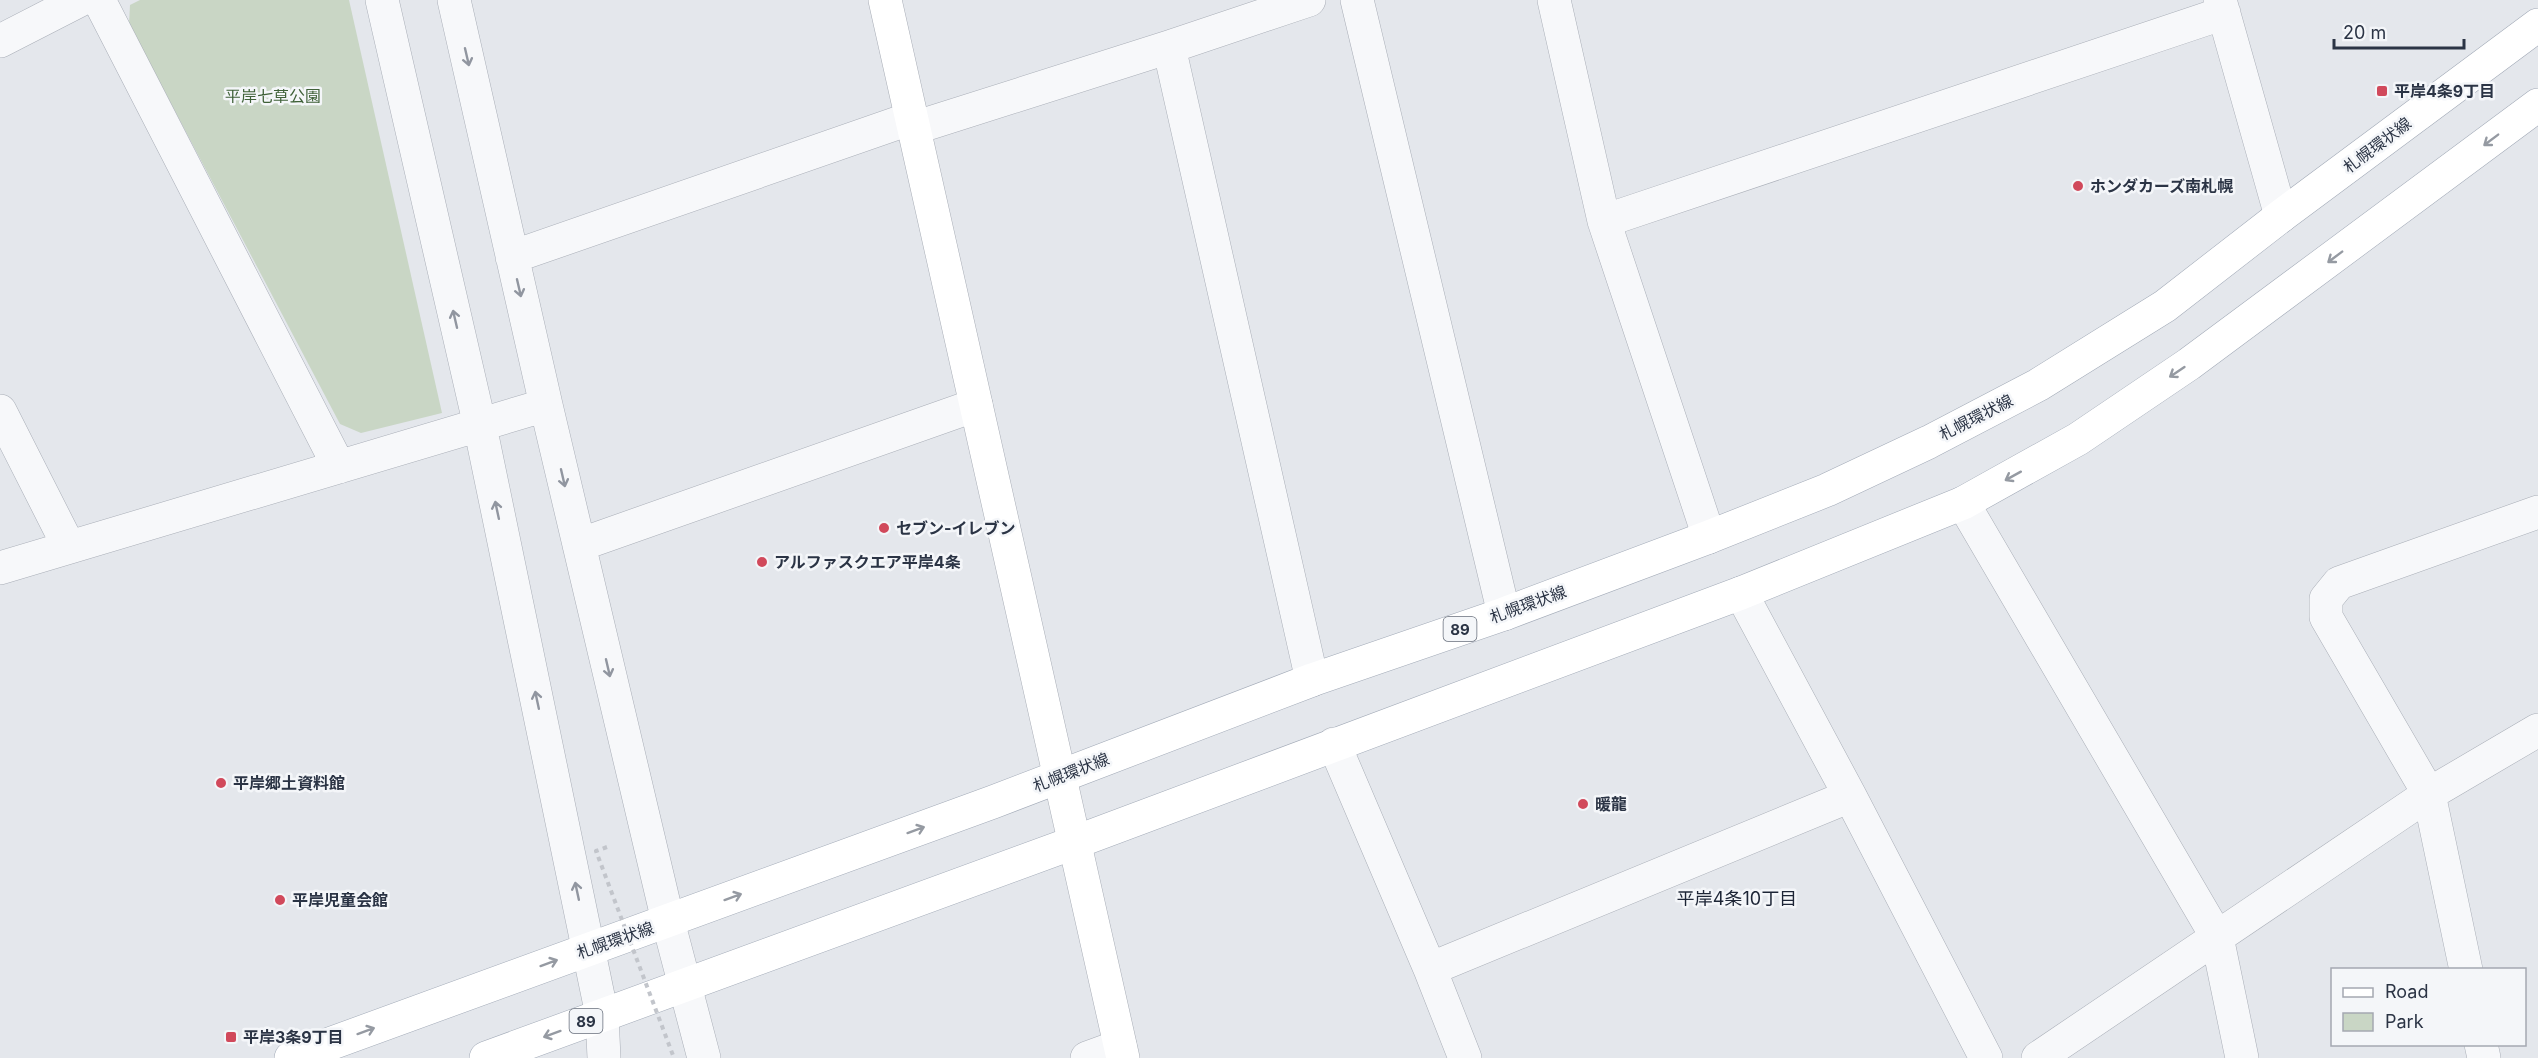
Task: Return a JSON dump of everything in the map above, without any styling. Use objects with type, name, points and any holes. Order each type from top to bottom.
[{"type":"main road","points":[[885,0],[1121,1052]]},
{"type":"main road","name":"札幌環状線","points":[[291,1058],[1058,777],[1312,681],[1504,614],[1827,490],[1929,442],[2038,385],[2165,306],[2281,216],[2538,25]]},
{"type":"main road","name":"89","points":[[486,1058],[1073,843],[1741,592],[1963,503],[2078,439],[2189,364],[2538,105]]},
{"type":"street","points":[[0,41],[80,0]]},
{"type":"street","points":[[99,0],[339,467]]},
{"type":"street","points":[[382,0],[480,426],[602,1015],[604,1058]]},
{"type":"street","points":[[454,0],[579,545],[668,921],[704,1058]]},
{"type":"street","points":[[512,257],[913,123],[1169,47],[1309,0]]},
{"type":"street","points":[[1357,0],[1504,614]]},
{"type":"street","points":[[1554,0],[1604,221],[1708,537]]},
{"type":"street","points":[[1604,221],[2222,6],[2281,216]]},
{"type":"street","points":[[1169,47],[1312,681]]},
{"type":"street","points":[[0,568],[546,405]]},
{"type":"street","points":[[579,545],[976,405]]},
{"type":"street","points":[[0,411],[69,547]]},
{"type":"street","points":[[1963,503],[2217,937],[2241,1058]]},
{"type":"street","points":[[2466,968],[2429,794],[2325,617],[2326,599],[2339,583],[2538,512]]},
{"type":"street","points":[[1741,592],[1986,1058]]},
{"type":"street","points":[[2038,1058],[2429,794],[2538,730]]},
{"type":"street","points":[[1334,744],[1430,969],[1464,1058]]},
{"type":"street","points":[[1430,969],[1850,796]]},
{"type":"street","points":[[1087,1058],[1121,1052]]},
{"type":"path","points":[[607,847],[596,851],[674,1058]]},
{"type":"green space","name":"平岸七草公園","points":[[140,0],[349,0],[442,413],[361,433],[340,424],[129,24],[130,5]]},
{"type":"place","name":"平岸4条9丁目","points":[[2382,91]]},
{"type":"place","name":"ホンダカーズ南札幌","points":[[2078,186]]},
{"type":"place","name":"セブン-イレブン","points":[[884,528]]},
{"type":"place","name":"アルファスクエア平岸4条","points":[[762,562]]},
{"type":"place","name":"平岸郷土資料館","points":[[221,783]]},
{"type":"place","name":"暖龍","points":[[1583,804]]},
{"type":"place","name":"平岸児童会館","points":[[280,900]]},
{"type":"place","name":"平岸3条9丁目","points":[[231,1037]]},
{"type":"district","name":"平岸4条10丁目","points":[[1737,898]]}]
